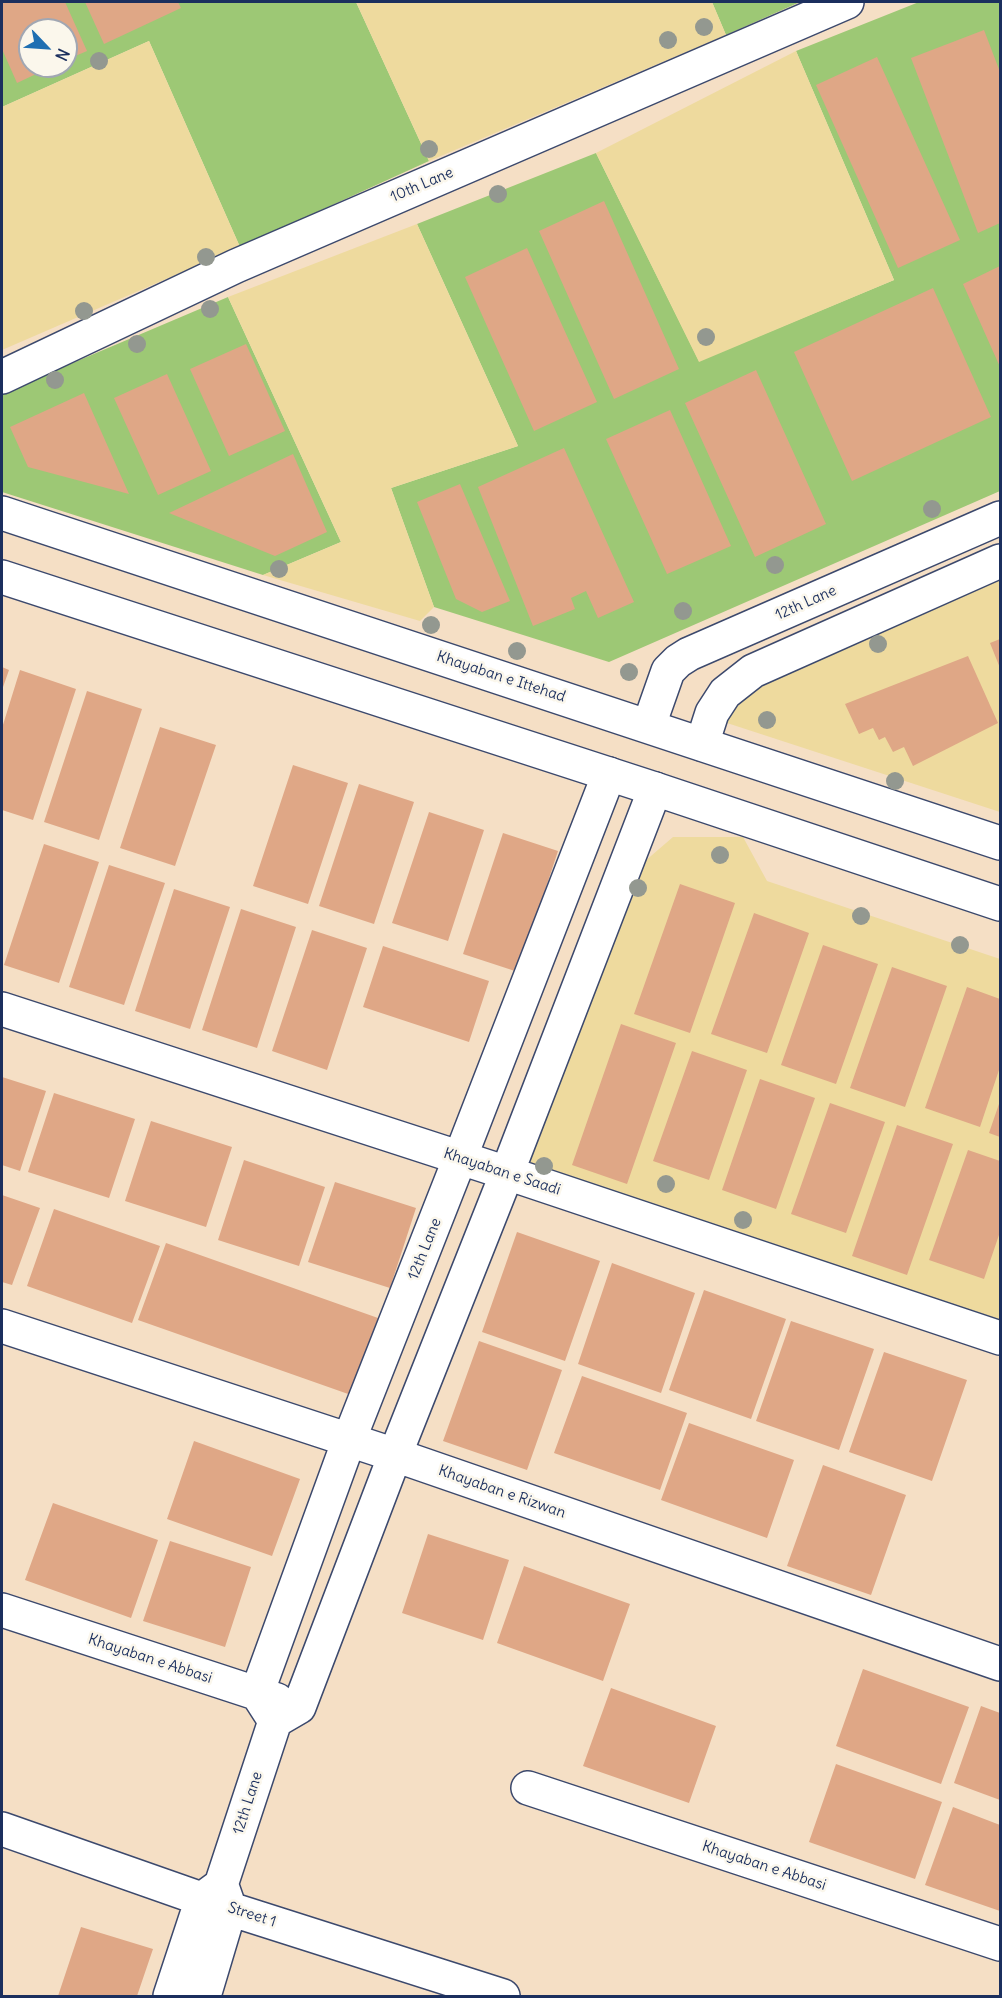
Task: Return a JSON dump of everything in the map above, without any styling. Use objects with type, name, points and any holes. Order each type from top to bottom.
[{"type":"street","name":"10th Lane","points":[[2,377],[247,261],[847,2]]},
{"type":"street","name":"Khayaban e Ittehad","points":[[2,513],[649,725],[1000,843]]},
{"type":"street","name":"12th Lane","points":[[649,725],[668,671],[689,654],[1000,518]]},
{"type":"street","points":[[702,744],[712,713],[725,693],[753,671],[1000,561]]},
{"type":"street","points":[[2,577],[655,789],[1000,904]]},
{"type":"street","name":"12th Lane","points":[[257,1694],[349,1440],[609,774]]},
{"type":"street","name":"12th Lane","points":[[170,1996],[219,1892],[282,1719],[395,1455],[655,789]]},
{"type":"street","name":"Khayaban e Saadi","points":[[2,1009],[507,1173],[1000,1338]]},
{"type":"street","name":"Khayaban e Rizwan","points":[[2,1326],[395,1455],[1000,1664]]},
{"type":"street","name":"Khayaban e Abbasi","points":[[2,1610],[257,1694]]},
{"type":"street","points":[[257,1694],[282,1719]]},
{"type":"street","name":"Khayaban e Abbasi","points":[[528,1788],[1000,1944]]},
{"type":"street","name":"Street 1","points":[[2,1830],[219,1892],[503,1996]]},
{"type":"street","name":"12th Lane","points":[[204,1996],[219,1892]]},
{"type":"green space","points":[[2,2],[356,2],[429,161],[240,247],[149,41],[78,73],[78,18],[18,18],[18,78],[67,78],[2,107]]},
{"type":"green space","points":[[712,2],[800,2],[726,35]]},
{"type":"green space","points":[[919,2],[1000,2],[1000,491],[609,662],[434,607],[391,488],[518,446],[417,224],[596,153],[699,361],[894,280],[796,51]]},
{"type":"green space","points":[[228,297],[341,542],[263,575],[2,492],[2,393]]},
{"type":"sand","points":[[356,2],[712,2],[726,35],[429,161]]},
{"type":"sand","points":[[149,41],[240,247],[2,350],[2,107],[67,78],[78,78],[78,73]]},
{"type":"sand","points":[[796,51],[894,280],[699,362],[596,153]]},
{"type":"sand","points":[[417,224],[518,446],[391,488],[434,607],[420,621],[263,575],[341,542],[228,297]]},
{"type":"sand","points":[[1000,579],[1000,812],[724,722],[755,685]]},
{"type":"sand","points":[[673,837],[743,837],[767,881],[1000,959],[1000,1320],[526,1166],[637,868]]},
{"type":"building","points":[[2,2],[65,2],[72,18],[18,18],[18,78],[28,78],[17,83],[2,49]]},
{"type":"building","points":[[85,2],[178,2],[181,8],[104,44]]},
{"type":"building","points":[[984,30],[1000,72],[1000,223],[978,233],[911,58]]},
{"type":"building","points":[[78,31],[87,51],[78,55]]},
{"type":"building","points":[[877,57],[960,240],[898,268],[816,85]]},
{"type":"building","points":[[604,201],[679,369],[614,399],[539,231]]},
{"type":"building","points":[[527,248],[597,402],[534,431],[465,277]]},
{"type":"building","points":[[1000,266],[1000,367],[963,284]]},
{"type":"building","points":[[933,288],[991,417],[852,481],[794,352]]},
{"type":"building","points":[[246,344],[285,431],[229,456],[190,369]]},
{"type":"building","points":[[756,370],[826,524],[755,557],[685,403]]},
{"type":"building","points":[[167,374],[211,471],[158,495],[114,398]]},
{"type":"building","points":[[84,393],[129,494],[28,467],[10,427]]},
{"type":"building","points":[[670,410],[731,546],[667,574],[606,439]]},
{"type":"building","points":[[564,448],[634,602],[598,618],[586,591],[571,598],[575,609],[533,626],[478,487]]},
{"type":"building","points":[[293,454],[327,532],[275,556],[169,513]]},
{"type":"building","points":[[460,484],[510,601],[482,612],[456,599],[417,502]]},
{"type":"building","points":[[1000,639],[1000,668],[990,643]]},
{"type":"building","points":[[968,656],[998,723],[913,766],[904,747],[893,752],[885,737],[879,740],[873,728],[859,734],[845,704]]},
{"type":"building","points":[[2,667],[9,670],[2,690]]},
{"type":"building","points":[[20,670],[76,689],[33,820],[2,810],[2,728]]},
{"type":"building","points":[[87,691],[142,709],[99,840],[44,822]]},
{"type":"building","points":[[160,727],[216,745],[175,866],[120,848]]},
{"type":"building","points":[[293,765],[348,783],[308,904],[253,886]]},
{"type":"building","points":[[359,784],[414,802],[374,924],[319,906]]},
{"type":"building","points":[[429,812],[484,830],[448,941],[392,923]]},
{"type":"building","points":[[503,833],[558,851],[518,972],[463,954]]},
{"type":"building","points":[[44,844],[99,862],[59,983],[4,965]]},
{"type":"building","points":[[109,865],[165,883],[124,1005],[69,987]]},
{"type":"building","points":[[680,884],[735,903],[690,1033],[634,1014]]},
{"type":"building","points":[[174,889],[230,907],[190,1029],[135,1011]]},
{"type":"building","points":[[241,909],[296,927],[257,1048],[202,1030]]},
{"type":"building","points":[[754,913],[809,933],[767,1053],[711,1034]]},
{"type":"building","points":[[312,930],[367,948],[327,1070],[272,1051]]},
{"type":"building","points":[[823,945],[878,964],[836,1084],[781,1065]]},
{"type":"building","points":[[383,946],[489,981],[469,1042],[363,1007]]},
{"type":"building","points":[[892,967],[947,986],[905,1107],[850,1088]]},
{"type":"building","points":[[967,987],[1000,999],[1000,1067],[980,1127],[925,1108]]},
{"type":"building","points":[[621,1024],[676,1043],[627,1184],[572,1165]]},
{"type":"building","points":[[692,1051],[747,1070],[709,1180],[653,1161]]},
{"type":"building","points":[[2,1077],[46,1091],[20,1171],[2,1165]]},
{"type":"building","points":[[760,1079],[815,1098],[776,1209],[722,1190]]},
{"type":"building","points":[[54,1093],[135,1119],[109,1198],[28,1172]]},
{"type":"building","points":[[1000,1101],[1000,1137],[989,1133]]},
{"type":"building","points":[[830,1103],[885,1122],[846,1233],[791,1214]]},
{"type":"building","points":[[151,1121],[232,1147],[206,1227],[125,1201]]},
{"type":"building","points":[[897,1125],[953,1144],[907,1275],[852,1256]]},
{"type":"building","points":[[968,1150],[1000,1161],[1000,1232],[984,1279],[929,1260]]},
{"type":"building","points":[[244,1160],[325,1187],[299,1266],[218,1240]]},
{"type":"building","points":[[335,1182],[416,1208],[390,1288],[308,1262]]},
{"type":"building","points":[[2,1195],[40,1208],[12,1285],[2,1282]]},
{"type":"building","points":[[54,1209],[160,1246],[132,1323],[27,1286]]},
{"type":"building","points":[[517,1232],[600,1261],[565,1361],[482,1332]]},
{"type":"building","points":[[166,1243],[378,1318],[351,1395],[138,1320]]},
{"type":"building","points":[[612,1263],[695,1293],[661,1393],[578,1364]]},
{"type":"building","points":[[704,1290],[786,1319],[751,1419],[669,1390]]},
{"type":"building","points":[[791,1321],[874,1349],[839,1450],[756,1421]]},
{"type":"building","points":[[479,1341],[562,1370],[527,1470],[443,1441]]},
{"type":"building","points":[[884,1352],[967,1380],[932,1481],[849,1452]]},
{"type":"building","points":[[582,1376],[687,1413],[660,1490],[554,1453]]},
{"type":"building","points":[[689,1423],[794,1460],[767,1538],[661,1500]]},
{"type":"building","points":[[194,1441],[300,1479],[272,1556],[167,1519]]},
{"type":"building","points":[[823,1465],[906,1495],[871,1595],[787,1566]]},
{"type":"building","points":[[53,1503],[158,1540],[131,1618],[25,1580]]},
{"type":"building","points":[[428,1534],[509,1560],[483,1640],[402,1613]]},
{"type":"building","points":[[170,1541],[251,1567],[225,1647],[143,1621]]},
{"type":"building","points":[[524,1566],[630,1604],[603,1681],[497,1643]]},
{"type":"building","points":[[863,1669],[969,1707],[941,1784],[836,1746]]},
{"type":"building","points":[[611,1688],[716,1726],[689,1803],[583,1766]]},
{"type":"building","points":[[981,1706],[1000,1713],[1000,1800],[954,1783]]},
{"type":"building","points":[[836,1764],[942,1802],[915,1879],[809,1842]]},
{"type":"building","points":[[953,1807],[1000,1825],[1000,1911],[925,1885]]},
{"type":"building","points":[[81,1927],[153,1949],[137,1996],[58,1996]]}]
